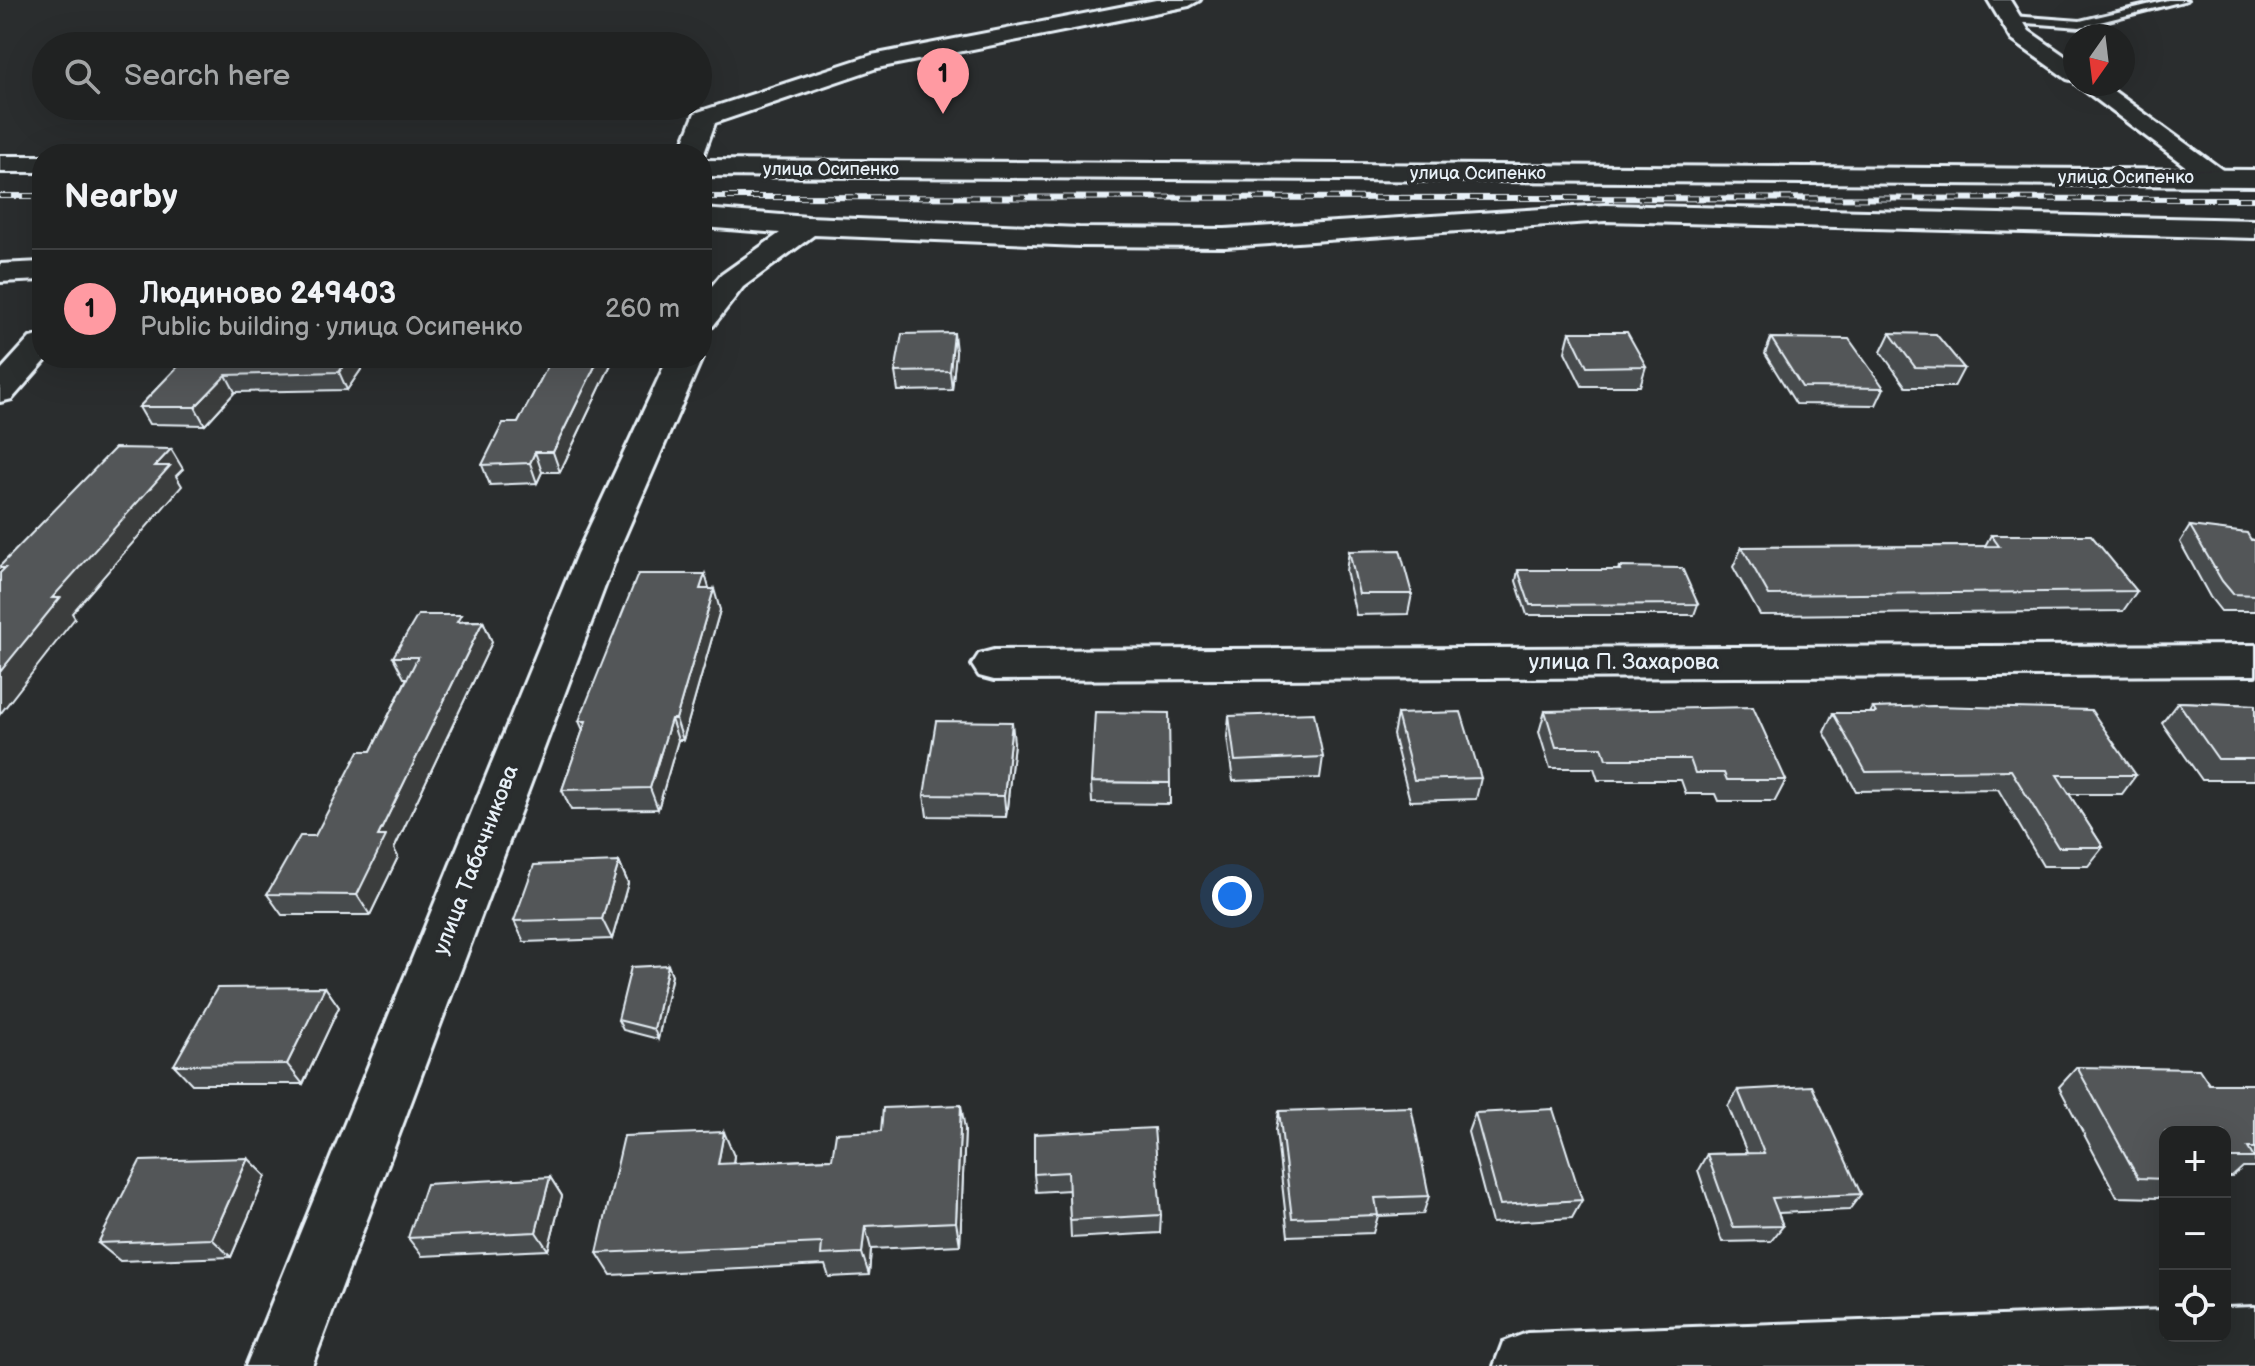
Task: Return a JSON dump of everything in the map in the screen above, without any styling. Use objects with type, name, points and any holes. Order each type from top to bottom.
[{"type":"street","points":[[712,115],[872,62],[1189,0]]},
{"type":"street","points":[[2005,9],[2020,35],[2063,65]]},
{"type":"street","points":[[2105,96],[2218,177]]},
{"type":"street","points":[[695,144],[703,120]]},
{"type":"street","points":[[0,164],[32,164]]},
{"type":"street","name":"улица Осипенко","points":[[712,168],[2255,178]]},
{"type":"street","points":[[712,219],[808,226],[1079,237],[1225,238],[1605,213],[2255,229]]},
{"type":"street","points":[[712,306],[732,281],[808,226]]},
{"type":"street","points":[[0,273],[32,271]]},
{"type":"street","points":[[0,392],[32,356]]},
{"type":"street","name":"улица Табачникова","points":[[279,1366],[597,554],[681,368]]},
{"type":"street","name":"улица П. Захарова","points":[[994,665],[2255,660]]},
{"type":"street","points":[[1527,1366],[2255,1340]]},
{"type":"lane","points":[[2005,9],[2080,24],[2182,0]]},
{"type":"building","points":[[1570,332],[1627,332],[1646,366],[1587,367]]},
{"type":"building","points":[[954,333],[950,371],[895,372],[902,334]]},
{"type":"building","points":[[1890,333],[1936,334],[1964,368],[1915,367]]},
{"type":"building","points":[[1771,338],[1849,339],[1884,388],[1802,387]]},
{"type":"building","points":[[176,368],[342,368],[339,372],[226,375],[195,407],[139,407]]},
{"type":"building","points":[[547,368],[594,368],[553,452],[535,452],[530,463],[482,465],[503,423],[518,423]]},
{"type":"building","points":[[115,448],[171,449],[155,466],[170,466],[52,598],[60,598],[0,672],[0,573],[5,568],[0,566]]},
{"type":"building","points":[[2190,526],[2247,533],[2251,540],[2255,540],[2255,595],[2233,594]]},
{"type":"building","points":[[1991,535],[2091,535],[2137,591],[1769,595],[1742,547],[1999,546]]},
{"type":"building","points":[[1400,550],[1412,594],[1359,594],[1349,551]]},
{"type":"building","points":[[1619,567],[1682,568],[1698,604],[1530,605],[1518,570],[1620,570]]},
{"type":"building","points":[[638,574],[705,574],[700,589],[714,589],[676,719],[671,719],[650,788],[562,790],[586,721],[579,721]]},
{"type":"building","points":[[418,615],[461,615],[457,622],[483,621],[378,836],[386,836],[357,895],[267,894],[300,836],[315,836],[359,751],[371,751],[418,657],[393,657]]},
{"type":"building","points":[[2178,702],[2255,705],[2255,759],[2218,759]]},
{"type":"building","points":[[1933,706],[2091,710],[2136,775],[2057,775],[2103,847],[2058,847],[2011,770],[1866,772],[1833,713],[1876,713],[1873,708]]},
{"type":"building","points":[[1753,707],[1786,780],[1727,780],[1724,773],[1695,773],[1690,759],[1606,759],[1602,747],[1556,747],[1545,711]]},
{"type":"building","points":[[1095,712],[1169,713],[1170,783],[1091,782]]},
{"type":"building","points":[[1461,712],[1481,778],[1414,780],[1397,714]]},
{"type":"building","points":[[1314,713],[1323,757],[1235,761],[1229,716]]},
{"type":"building","points":[[936,721],[1012,722],[1004,796],[924,795]]},
{"type":"building","points":[[619,862],[602,919],[514,921],[534,865]]},
{"type":"building","points":[[668,965],[654,1029],[618,1020],[631,967]]},
{"type":"building","points":[[325,987],[287,1064],[174,1065],[217,988]]},
{"type":"building","points":[[2077,1067],[2199,1069],[2209,1084],[2255,1084],[2255,1148],[2248,1148],[2254,1158],[2231,1158],[2231,1126],[2159,1126],[2159,1179],[2138,1178]]},
{"type":"building","points":[[1812,1086],[1861,1194],[1772,1198],[1783,1226],[1733,1227],[1707,1154],[1764,1153],[1738,1090]]},
{"type":"building","points":[[961,1105],[956,1222],[865,1226],[862,1253],[821,1255],[822,1243],[597,1253],[624,1136],[724,1132],[718,1164],[832,1159],[836,1133],[881,1131],[883,1108]]},
{"type":"building","points":[[1411,1107],[1429,1196],[1375,1198],[1378,1215],[1292,1218],[1279,1111]]},
{"type":"building","points":[[1553,1109],[1582,1200],[1500,1205],[1475,1113]]},
{"type":"building","points":[[1154,1128],[1161,1215],[1070,1220],[1068,1172],[1034,1174],[1034,1134]]},
{"type":"building","points":[[248,1158],[212,1239],[98,1243],[140,1161]]},
{"type":"building","points":[[550,1177],[536,1232],[408,1238],[426,1184]]},
{"type":"railway","points":[[0,196],[32,196]]},
{"type":"railway","points":[[712,197],[2255,199]]},
{"type":"place","name":"Людиново 249403","points":[[943,114]]}]
